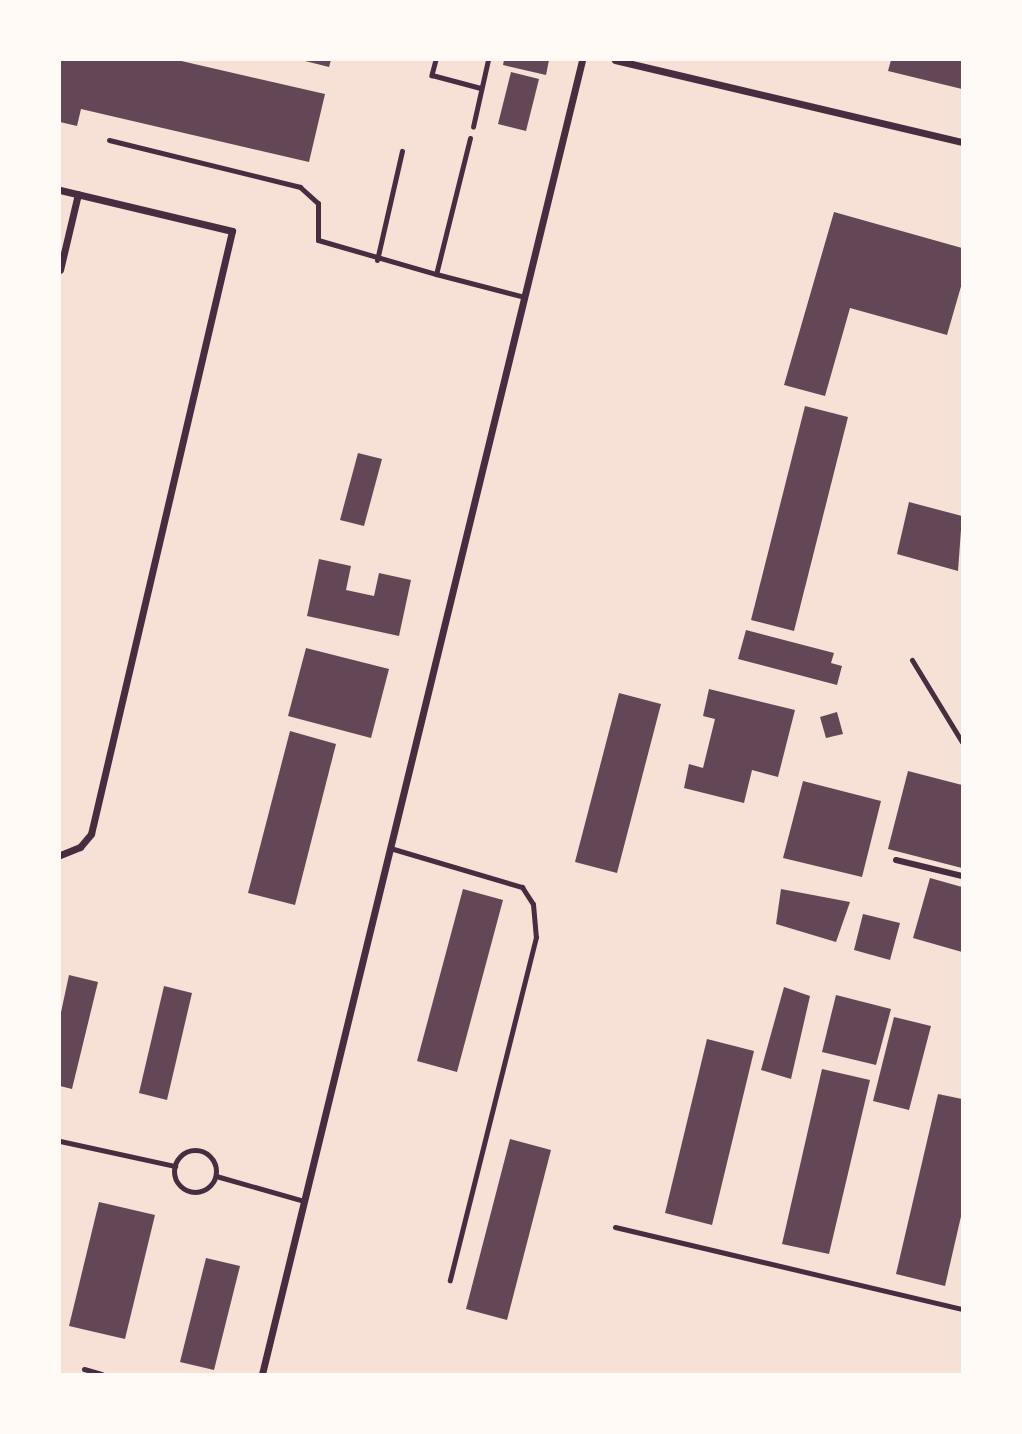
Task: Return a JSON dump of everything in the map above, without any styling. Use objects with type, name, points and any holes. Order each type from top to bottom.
[{"type":"street","points":[[262,1374],[582,60]]},
{"type":"street","points":[[615,60],[962,142]]},
{"type":"street","points":[[60,190],[232,231],[91,834],[80,847],[60,855]]},
{"type":"street","points":[[60,270],[78,194]]},
{"type":"street","points":[[896,860],[962,876]]},
{"type":"lane","points":[[436,274],[470,138]]},
{"type":"lane","points":[[109,140],[300,187],[318,203],[317,240],[377,260],[524,297]]},
{"type":"lane","points":[[377,260],[402,151]]},
{"type":"lane","points":[[912,660],[962,743]]},
{"type":"lane","points":[[390,848],[522,887],[533,904],[536,937],[450,1280]]},
{"type":"lane","points":[[60,1141],[175,1166]]},
{"type":"lane","points":[[200,1150],[215,1165],[216,1176],[194,1193],[175,1179],[175,1166],[189,1151],[200,1150]]},
{"type":"lane","points":[[216,1176],[303,1201]]},
{"type":"lane","points":[[615,1227],[962,1309]]},
{"type":"lane","points":[[84,1369],[101,1374]]},
{"type":"path","points":[[436,60],[432,75],[481,88]]},
{"type":"path","points":[[470,138],[488,60]]},
{"type":"building","points":[[60,60],[177,60],[325,94],[309,162],[81,109],[77,126],[60,122]]},
{"type":"building","points":[[301,60],[331,60],[329,67]]},
{"type":"building","points":[[504,60],[549,60],[546,75],[503,65]]},
{"type":"building","points":[[891,60],[962,60],[962,89],[888,71]]},
{"type":"building","points":[[511,72],[539,79],[526,131],[498,124]]},
{"type":"building","points":[[834,212],[962,248],[962,283],[947,335],[850,308],[825,396],[784,385]]},
{"type":"building","points":[[805,406],[848,417],[794,631],[751,620]]},
{"type":"building","points":[[358,453],[382,459],[364,526],[340,520]]},
{"type":"building","points":[[909,502],[962,516],[958,571],[897,554]]},
{"type":"building","points":[[319,559],[351,566],[346,590],[374,596],[379,573],[411,580],[399,636],[307,616]]},
{"type":"building","points":[[746,630],[834,653],[831,663],[842,666],[837,685],[738,659]]},
{"type":"building","points":[[306,648],[389,669],[371,738],[288,716]]},
{"type":"building","points":[[709,689],[795,710],[778,777],[752,770],[744,803],[684,788],[689,764],[703,768],[715,719],[703,716]]},
{"type":"building","points":[[619,693],[661,704],[617,873],[575,862]]},
{"type":"building","points":[[837,712],[843,734],[826,738],[820,717]]},
{"type":"building","points":[[290,731],[336,744],[295,905],[248,893]]},
{"type":"building","points":[[908,771],[962,785],[962,868],[888,849]]},
{"type":"building","points":[[803,781],[881,801],[862,877],[783,858]]},
{"type":"building","points":[[930,878],[962,887],[962,952],[913,938]]},
{"type":"building","points":[[463,889],[503,900],[457,1072],[417,1061]]},
{"type":"building","points":[[781,889],[850,902],[836,942],[776,924]]},
{"type":"building","points":[[863,914],[900,923],[890,960],[854,950]]},
{"type":"building","points":[[69,975],[98,982],[72,1089],[60,1086],[60,1017]]},
{"type":"building","points":[[164,986],[192,993],[167,1100],[139,1093]]},
{"type":"building","points":[[784,987],[810,996],[791,1079],[761,1070]]},
{"type":"building","points":[[836,995],[891,1009],[876,1065],[822,1052]]},
{"type":"building","points":[[894,1017],[931,1026],[909,1110],[873,1101]]},
{"type":"building","points":[[707,1039],[754,1051],[712,1225],[665,1213]]},
{"type":"building","points":[[822,1069],[870,1080],[829,1254],[782,1244]]},
{"type":"building","points":[[938,1094],[962,1099],[962,1212],[945,1286],[896,1274]]},
{"type":"building","points":[[510,1139],[551,1150],[507,1320],[466,1309]]},
{"type":"building","points":[[99,1202],[155,1215],[125,1339],[69,1326]]},
{"type":"building","points":[[206,1258],[240,1266],[214,1370],[180,1362]]}]
